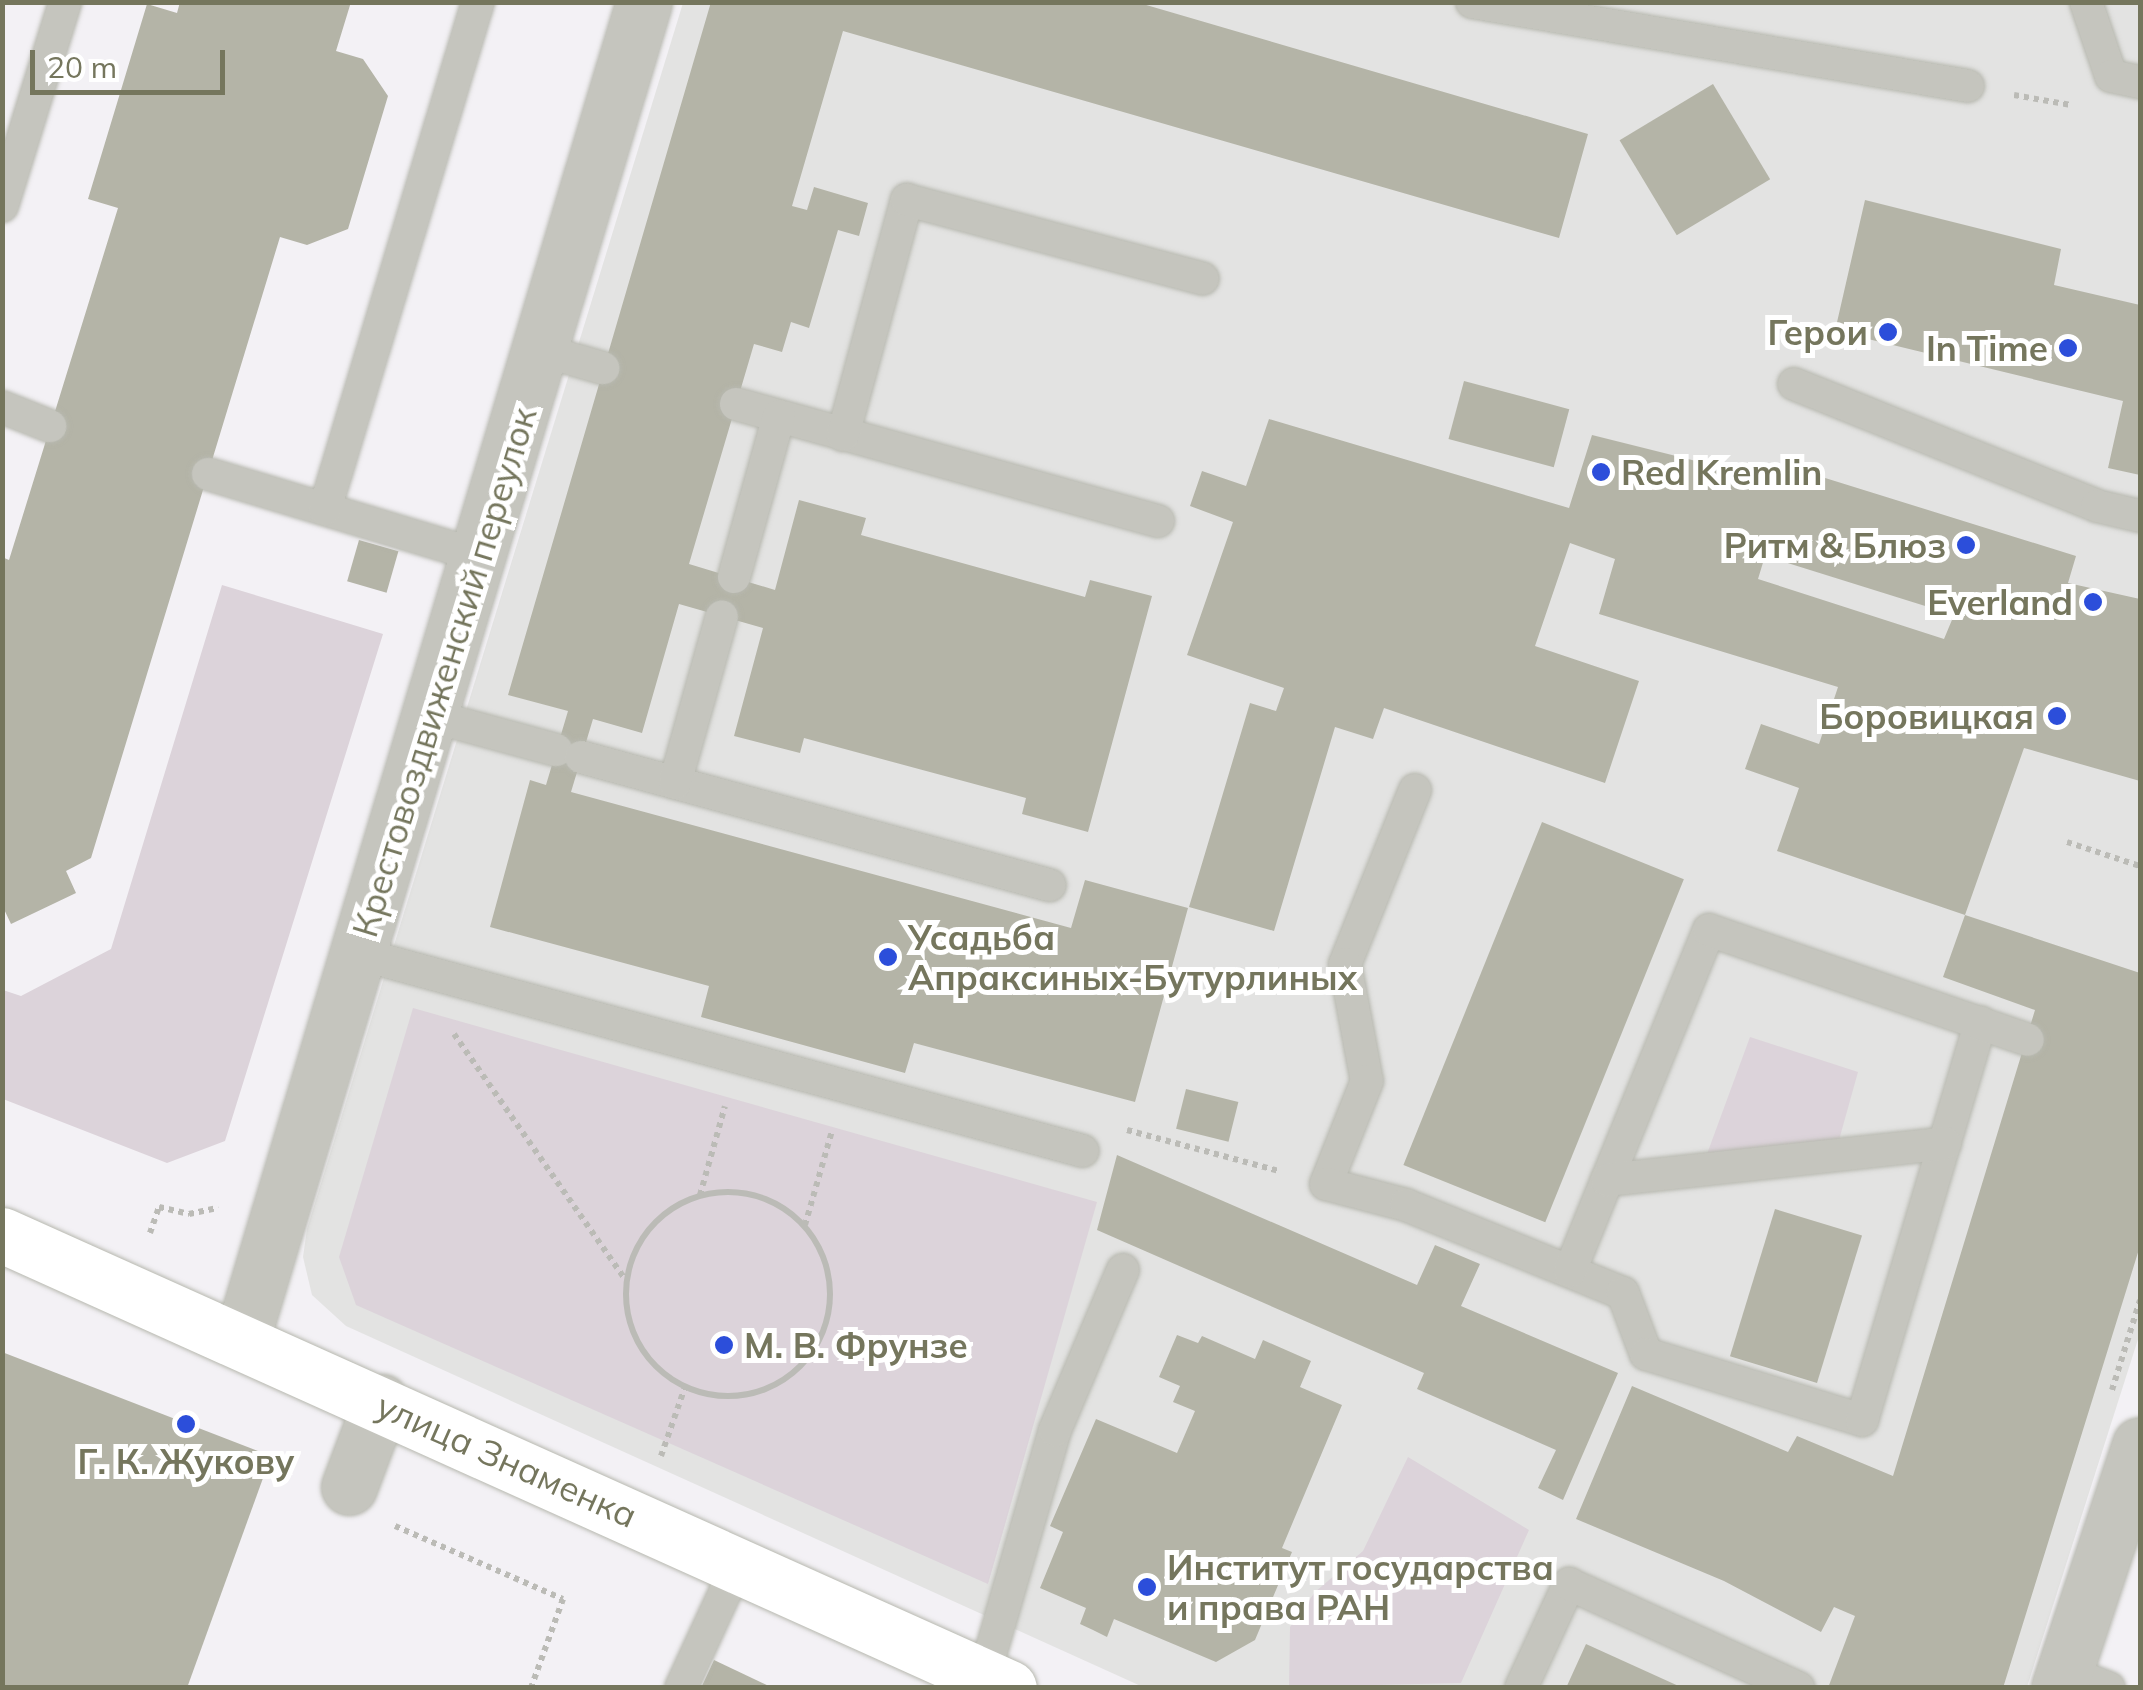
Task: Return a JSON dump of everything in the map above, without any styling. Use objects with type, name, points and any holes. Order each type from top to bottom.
[{"type":"main road","name":"улица Знаменка","points":[[2,1236],[381,1402],[997,1682]]},
{"type":"street","name":"Крестовоздвиженский переулок","points":[[241,1341],[644,2]]},
{"type":"street","points":[[349,1488],[381,1402]]},
{"type":"street","points":[[2077,1682],[2140,1446]]},
{"type":"lane","points":[[2,206],[65,2]]},
{"type":"lane","points":[[325,509],[478,2]]},
{"type":"lane","points":[[1472,2],[1968,86]]},
{"type":"lane","points":[[2086,2],[2111,76],[2140,82]]},
{"type":"lane","points":[[843,434],[907,200],[1203,279]]},
{"type":"lane","points":[[541,350],[604,368]]},
{"type":"lane","points":[[1794,384],[2098,506],[2140,516]]},
{"type":"lane","points":[[736,404],[1158,520]]},
{"type":"lane","points":[[2,407],[50,426]]},
{"type":"lane","points":[[734,577],[779,416]]},
{"type":"lane","points":[[208,474],[478,556]]},
{"type":"lane","points":[[674,783],[722,616]]},
{"type":"lane","points":[[430,716],[1050,885]]},
{"type":"lane","points":[[1415,790],[1345,964],[1368,1081],[1326,1184],[1406,1205],[1623,1292],[1646,1354],[1862,1420],[1981,1022]]},
{"type":"lane","points":[[1570,1272],[1709,930],[2028,1040]]},
{"type":"lane","points":[[360,954],[1083,1151]]},
{"type":"lane","points":[[1607,1180],[1945,1143]]},
{"type":"lane","points":[[997,1682],[1055,1430],[1123,1270]]},
{"type":"lane","points":[[681,1688],[738,1564]]},
{"type":"lane","points":[[1521,1688],[1569,1584],[1798,1688]]},
{"type":"path","points":[[1968,86],[2083,108]]},
{"type":"path","points":[[2067,842],[2140,866]]},
{"type":"path","points":[[436,1029],[453,1034],[625,1280],[638,1344],[684,1388],[748,1395],[778,1384],[804,1364],[830,1306],[830,1273],[804,1226],[756,1196],[700,1196],[652,1224],[625,1280]]},
{"type":"path","points":[[700,1196],[740,1058]]},
{"type":"path","points":[[804,1226],[844,1086]]},
{"type":"path","points":[[1083,1151],[1120,1128],[1326,1184]]},
{"type":"path","points":[[160,1207],[189,1214],[226,1203]]},
{"type":"path","points":[[660,1456],[684,1388]]},
{"type":"path","points":[[349,1488],[358,1509],[563,1599],[531,1688]]},
{"type":"shaded area","points":[[683,3],[2140,3],[2140,1333],[2027,1687],[1143,1687],[346,1326],[312,1295],[303,1257],[307,1229]]},
{"type":"shaded area","points":[[222,585],[383,634],[225,1141],[167,1163],[3,1099],[3,990],[21,996],[111,949]]},
{"type":"shaded area","points":[[413,1008],[1097,1202],[988,1584],[356,1305],[339,1257]]},
{"type":"shaded area","points":[[1750,1037],[1858,1072],[1839,1140],[1707,1154]]},
{"type":"shaded area","points":[[1408,1457],[1529,1530],[1461,1683],[1289,1687],[1290,1627],[1315,1592],[1363,1551]]},
{"type":"building","points":[[180,2],[351,2],[336,51],[363,59],[388,96],[348,229],[307,245],[280,237],[91,858],[66,871],[76,893],[11,924],[2,905],[2,557],[9,560],[118,208],[88,199],[147,4],[177,13]]},
{"type":"building","points":[[711,2],[1136,2],[1588,134],[1559,238],[843,31],[792,206],[807,210],[814,187],[868,203],[859,236],[838,230],[809,328],[791,322],[782,352],[754,344],[689,564],[775,590],[799,500],[866,518],[861,535],[1085,597],[1090,580],[1152,596],[1088,832],[1022,814],[1026,798],[804,738],[800,753],[734,736],[763,628],[679,604],[642,733],[593,719],[571,792],[1071,928],[1085,880],[1188,908],[1135,1102],[914,1043],[905,1073],[701,1017],[709,986],[490,927],[530,780],[546,785],[568,711],[508,695]]},
{"type":"building","points":[[1713,84],[1770,179],[1677,235],[1620,140]]},
{"type":"building","points":[[1865,200],[2061,249],[2054,285],[2140,305],[2140,475],[2108,468],[2123,401],[1835,331]]},
{"type":"building","points":[[1464,381],[1569,409],[1554,467],[1448,439]]},
{"type":"building","points":[[1269,419],[1569,508],[1592,435],[1788,484],[1793,468],[2076,556],[2068,583],[2140,599],[2140,781],[2024,748],[1965,915],[1777,851],[1799,788],[1745,769],[1761,724],[1819,744],[1838,687],[1599,614],[1615,559],[1570,543],[1535,646],[1639,681],[1605,783],[1384,708],[1373,739],[1335,727],[1274,931],[1189,907],[1250,703],[1276,711],[1284,688],[1187,655],[1233,522],[1190,506],[1202,471],[1246,486]],"holes":[[[1765,556],[1954,615],[1944,639],[1758,579]]]},
{"type":"building","points":[[359,540],[398,551],[387,593],[347,581]]},
{"type":"building","points":[[1542,822],[1684,879],[1545,1222],[1403,1165]]},
{"type":"building","points":[[1965,915],[2140,973],[2140,1246],[2003,1688],[1828,1688],[1855,1616],[1834,1607],[1821,1632],[1724,1581],[1576,1519],[1632,1386],[1788,1452],[1797,1436],[1893,1476],[2035,1010],[1943,977]]},
{"type":"building","points":[[1186,1089],[1238,1102],[1228,1142],[1176,1129]]},
{"type":"building","points":[[1117,1155],[1417,1285],[1435,1245],[1480,1264],[1461,1306],[1618,1373],[1563,1500],[1538,1488],[1556,1450],[1417,1389],[1424,1373],[1097,1230]]},
{"type":"building","points":[[1775,1209],[1862,1236],[1817,1383],[1730,1356]]},
{"type":"building","points":[[1177,1335],[1198,1343],[1202,1336],[1255,1359],[1263,1340],[1311,1361],[1300,1387],[1342,1405],[1282,1548],[1292,1552],[1255,1640],[1216,1662],[1114,1619],[1107,1637],[1080,1624],[1086,1608],[1040,1588],[1063,1532],[1050,1526],[1096,1419],[1177,1453],[1195,1411],[1173,1402],[1180,1386],[1159,1377]]},
{"type":"building","points":[[2,1352],[271,1456],[187,1688],[2,1688]]},
{"type":"building","points":[[1586,1644],[1683,1688],[1566,1688]]},
{"type":"building","points":[[714,1660],[773,1688],[701,1688]]},
{"type":"place","name":"Герои","points":[[1888,332]]},
{"type":"place","name":"In Time","points":[[2068,348]]},
{"type":"place","name":"Red Kremlin","points":[[1601,472]]},
{"type":"place","name":"Ритм & Блюз","points":[[1966,545]]},
{"type":"place","name":"Everland","points":[[2093,602]]},
{"type":"place","name":"Боровицкая","points":[[2057,716]]},
{"type":"place","name":"Усадьба Апраксиных-Бутурлиных","points":[[888,957]]},
{"type":"place","name":"М. В. Фрунзе","points":[[724,1345]]},
{"type":"place","name":"Г. К. Жукову","points":[[186,1424]]},
{"type":"place","name":"Институт государства и права РАН","points":[[1147,1587]]}]
